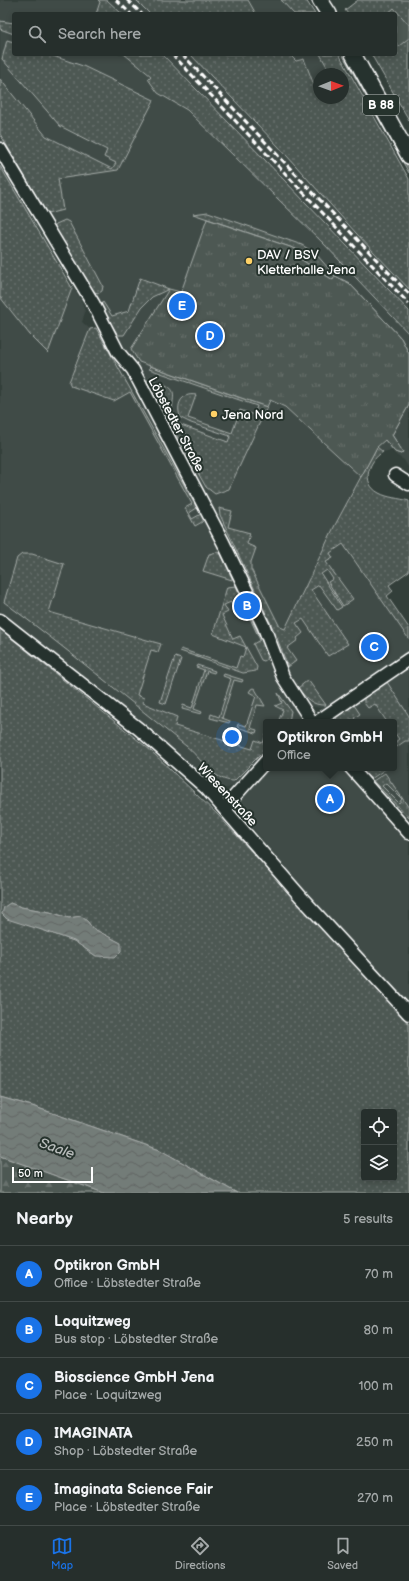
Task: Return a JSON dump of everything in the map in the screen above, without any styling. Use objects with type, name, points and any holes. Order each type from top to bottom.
[{"type":"main road","points":[[320,0],[328,12]]},
{"type":"main road","name":"B 88","points":[[354,56],[409,156]]},
{"type":"street","name":"Löbstedter Straße","points":[[0,149],[93,303],[118,352],[132,370],[230,556],[264,627],[283,677],[310,719]]},
{"type":"street","points":[[395,475],[409,484]]},
{"type":"street","name":"Wiesenstraße","points":[[0,620],[139,730],[206,788],[301,897],[409,1014]]},
{"type":"street","points":[[321,719],[409,659]]},
{"type":"street","points":[[226,810],[233,798],[263,764]]},
{"type":"street","points":[[353,771],[409,833]]},
{"type":"shaded area","points":[[0,0],[98,0],[100,2],[97,12],[12,12],[12,56],[127,56],[151,76],[158,93],[187,110],[324,244],[409,334],[409,468],[404,460],[396,455],[392,450],[383,452],[377,447],[335,525],[409,638],[409,652],[331,706],[321,708],[311,706],[306,702],[289,680],[272,634],[31,193],[0,142]]},
{"type":"shaded area","points":[[107,0],[136,0],[148,12],[120,12]]},
{"type":"shaded area","points":[[248,0],[281,0],[292,12],[255,12]]},
{"type":"shaded area","points":[[164,56],[192,56],[278,146],[356,233],[409,289],[409,311]]},
{"type":"shaded area","points":[[291,56],[321,56],[328,68],[313,68],[313,82],[304,59],[296,62]]},
{"type":"shaded area","points":[[0,162],[82,302],[85,312],[82,322],[90,329],[97,329],[101,333],[205,516],[204,519],[296,706],[299,715],[298,719],[263,719],[263,755],[234,785],[228,788],[219,788],[211,783],[164,741],[0,612]]},
{"type":"shaded area","points":[[409,664],[409,824],[359,771],[397,771],[397,719],[333,719]]},
{"type":"shaded area","points":[[264,771],[347,771],[409,838],[409,1006],[309,896],[245,819],[241,798]]},
{"type":"green space","points":[[98,0],[107,0],[120,12],[97,12],[100,2]]},
{"type":"green space","points":[[136,0],[248,0],[255,12],[148,12]]},
{"type":"green space","points":[[281,0],[306,0],[314,12],[292,12]]},
{"type":"green space","points":[[358,0],[409,0],[409,120],[372,56],[397,56],[397,12],[346,12],[345,10]]},
{"type":"green space","points":[[394,8],[409,25],[409,38],[399,46],[397,44],[397,12],[389,12]]},
{"type":"green space","points":[[0,21],[12,23],[12,33],[0,29]]},
{"type":"green space","points":[[7,40],[12,41],[12,56],[53,56],[83,66],[154,100],[118,170],[58,179],[63,210],[47,214],[0,134],[0,79],[46,136],[112,169],[116,163],[104,157],[107,150],[60,126],[2,59]]},
{"type":"green space","points":[[126,56],[164,56],[409,311],[409,334],[324,244],[187,110],[158,93],[148,79],[151,76]]},
{"type":"green space","points":[[192,56],[291,56],[296,61],[304,59],[313,82],[313,104],[349,104],[349,72],[409,179],[409,289],[356,233],[278,146]]},
{"type":"green space","points":[[321,56],[340,56],[347,68],[328,68]]},
{"type":"green space","points":[[343,56],[348,56],[366,87],[409,169],[409,173]]},
{"type":"green space","points":[[0,166],[72,288],[48,353],[30,335],[0,297]]},
{"type":"green space","points":[[208,212],[302,245],[316,254],[335,276],[349,283],[401,338],[409,354],[409,405],[392,435],[403,452],[401,454],[395,452],[385,440],[347,289],[294,255],[296,249],[193,214]]},
{"type":"green space","points":[[207,219],[296,249],[294,255],[333,280],[335,276],[349,283],[401,338],[409,354],[409,405],[392,435],[403,452],[401,454],[395,452],[385,440],[377,447],[361,477],[285,407],[270,400],[267,407],[139,362],[131,349],[169,289],[181,292]]},
{"type":"green space","points":[[65,220],[69,222],[103,286],[102,291],[99,293],[93,292],[54,227],[56,224]]},
{"type":"green space","points":[[140,278],[169,289],[152,297],[142,307],[124,335],[118,335],[100,306],[103,302],[112,316],[129,311]]},
{"type":"green space","points":[[96,328],[197,508],[189,513],[192,519],[201,514],[204,519],[195,526],[185,508],[192,504],[130,392],[114,401],[71,386],[69,382],[90,329]]},
{"type":"green space","points":[[150,366],[267,407],[229,489],[215,494],[206,487],[145,380],[160,383],[169,387],[173,392],[173,410],[175,417],[181,425],[228,442],[230,436],[191,423],[181,418],[179,413],[179,405],[183,398],[186,396],[196,395],[188,418],[232,433],[240,410],[254,415],[257,406],[149,369]]},
{"type":"green space","points":[[377,447],[383,452],[374,460],[371,466],[368,478],[370,484],[373,489],[382,495],[409,501],[409,571],[389,585],[393,591],[387,596],[409,628],[409,638],[343,544],[330,553],[333,558],[326,562],[353,599],[343,606],[328,582],[333,579],[327,570],[321,574],[342,607],[337,610],[319,585],[311,590],[348,644],[328,656],[303,619],[296,623],[303,633],[297,638],[298,640],[287,648],[296,661],[288,667],[275,633],[220,515],[219,508],[232,511],[228,527],[250,533],[247,544],[256,548],[251,562],[251,569],[280,627],[285,629],[335,525]]},
{"type":"green space","points":[[217,552],[221,554],[232,580],[203,571],[209,554]]},
{"type":"green space","points":[[22,554],[32,554],[64,564],[49,612],[161,644],[158,652],[151,650],[137,695],[144,698],[143,703],[177,717],[175,726],[252,749],[255,740],[263,743],[263,752],[234,781],[227,780],[214,773],[186,746],[73,655],[4,602],[17,558]]},
{"type":"green space","points":[[236,586],[264,646],[267,659],[264,661],[261,660],[253,644],[260,640],[242,601],[232,605],[231,602],[224,605],[228,612],[222,615],[233,639],[240,636],[257,667],[256,671],[243,673],[180,651],[181,649],[236,668],[240,656],[243,657],[246,647],[213,634],[227,587]]},
{"type":"green space","points":[[0,629],[150,750],[218,815],[409,1024],[409,1193],[237,1193],[160,1150],[32,1106],[0,1097]],"holes":[[[10,903],[21,907],[50,912],[69,918],[81,916],[92,928],[120,943],[96,956],[74,941],[45,931]]]},
{"type":"green space","points":[[175,657],[181,659],[166,704],[160,702]]},
{"type":"green space","points":[[197,665],[215,671],[214,673],[207,671],[194,709],[202,712],[201,714],[182,709],[183,705],[192,708],[204,670],[196,667]]},
{"type":"green space","points":[[224,674],[243,680],[242,682],[234,680],[222,718],[230,721],[229,723],[210,718],[211,714],[219,717],[231,679],[223,676]]},
{"type":"green space","points":[[308,680],[326,705],[313,703],[298,688]]},
{"type":"green space","points":[[387,682],[409,716],[409,741],[405,741],[397,747],[397,741],[399,739],[397,736],[397,719],[385,719],[375,704],[368,708],[364,703],[364,698]]},
{"type":"green space","points":[[253,688],[265,706],[257,705],[250,728],[257,730],[256,733],[237,727],[238,724],[246,726],[256,696],[249,692]]},
{"type":"green space","points":[[278,693],[291,711],[290,719],[279,719],[283,710],[275,706],[282,703]]},
{"type":"green space","points":[[354,705],[360,714],[354,718],[355,719],[336,719]]},
{"type":"green space","points":[[363,771],[383,771],[371,779]]},
{"type":"green space","points":[[385,773],[409,808],[409,818],[373,781]],"holes":[[[386,783],[402,799],[399,803],[382,786]]]},
{"type":"green space","points":[[0,1156],[96,1190],[104,1193],[0,1193]]},
{"type":"water","points":[[10,903],[69,918],[81,916],[92,928],[121,943],[121,951],[115,957],[96,956],[74,941],[7,919],[2,914],[4,907]]},
{"type":"water","name":"Saale","points":[[0,1097],[32,1106],[160,1150],[237,1193],[104,1193],[0,1156]]},
{"type":"railway","points":[[116,0],[129,12]]},
{"type":"railway","points":[[127,0],[140,12]]},
{"type":"railway","points":[[174,56],[409,304]]},
{"type":"railway","points":[[184,56],[409,294]]},
{"type":"place","name":"DAV / BSV Kletterhalle Jena","points":[[249,261]]},
{"type":"place","name":"Imaginata Science Fair","points":[[182,306]]},
{"type":"place","name":"IMAGINATA","points":[[210,336]]},
{"type":"place","name":"Jena Nord","points":[[214,414]]},
{"type":"place","name":"Loquitzweg","points":[[247,606]]},
{"type":"place","name":"Bioscience GmbH Jena","points":[[374,647]]},
{"type":"place","name":"Optikron GmbH","points":[[330,799]]}]
